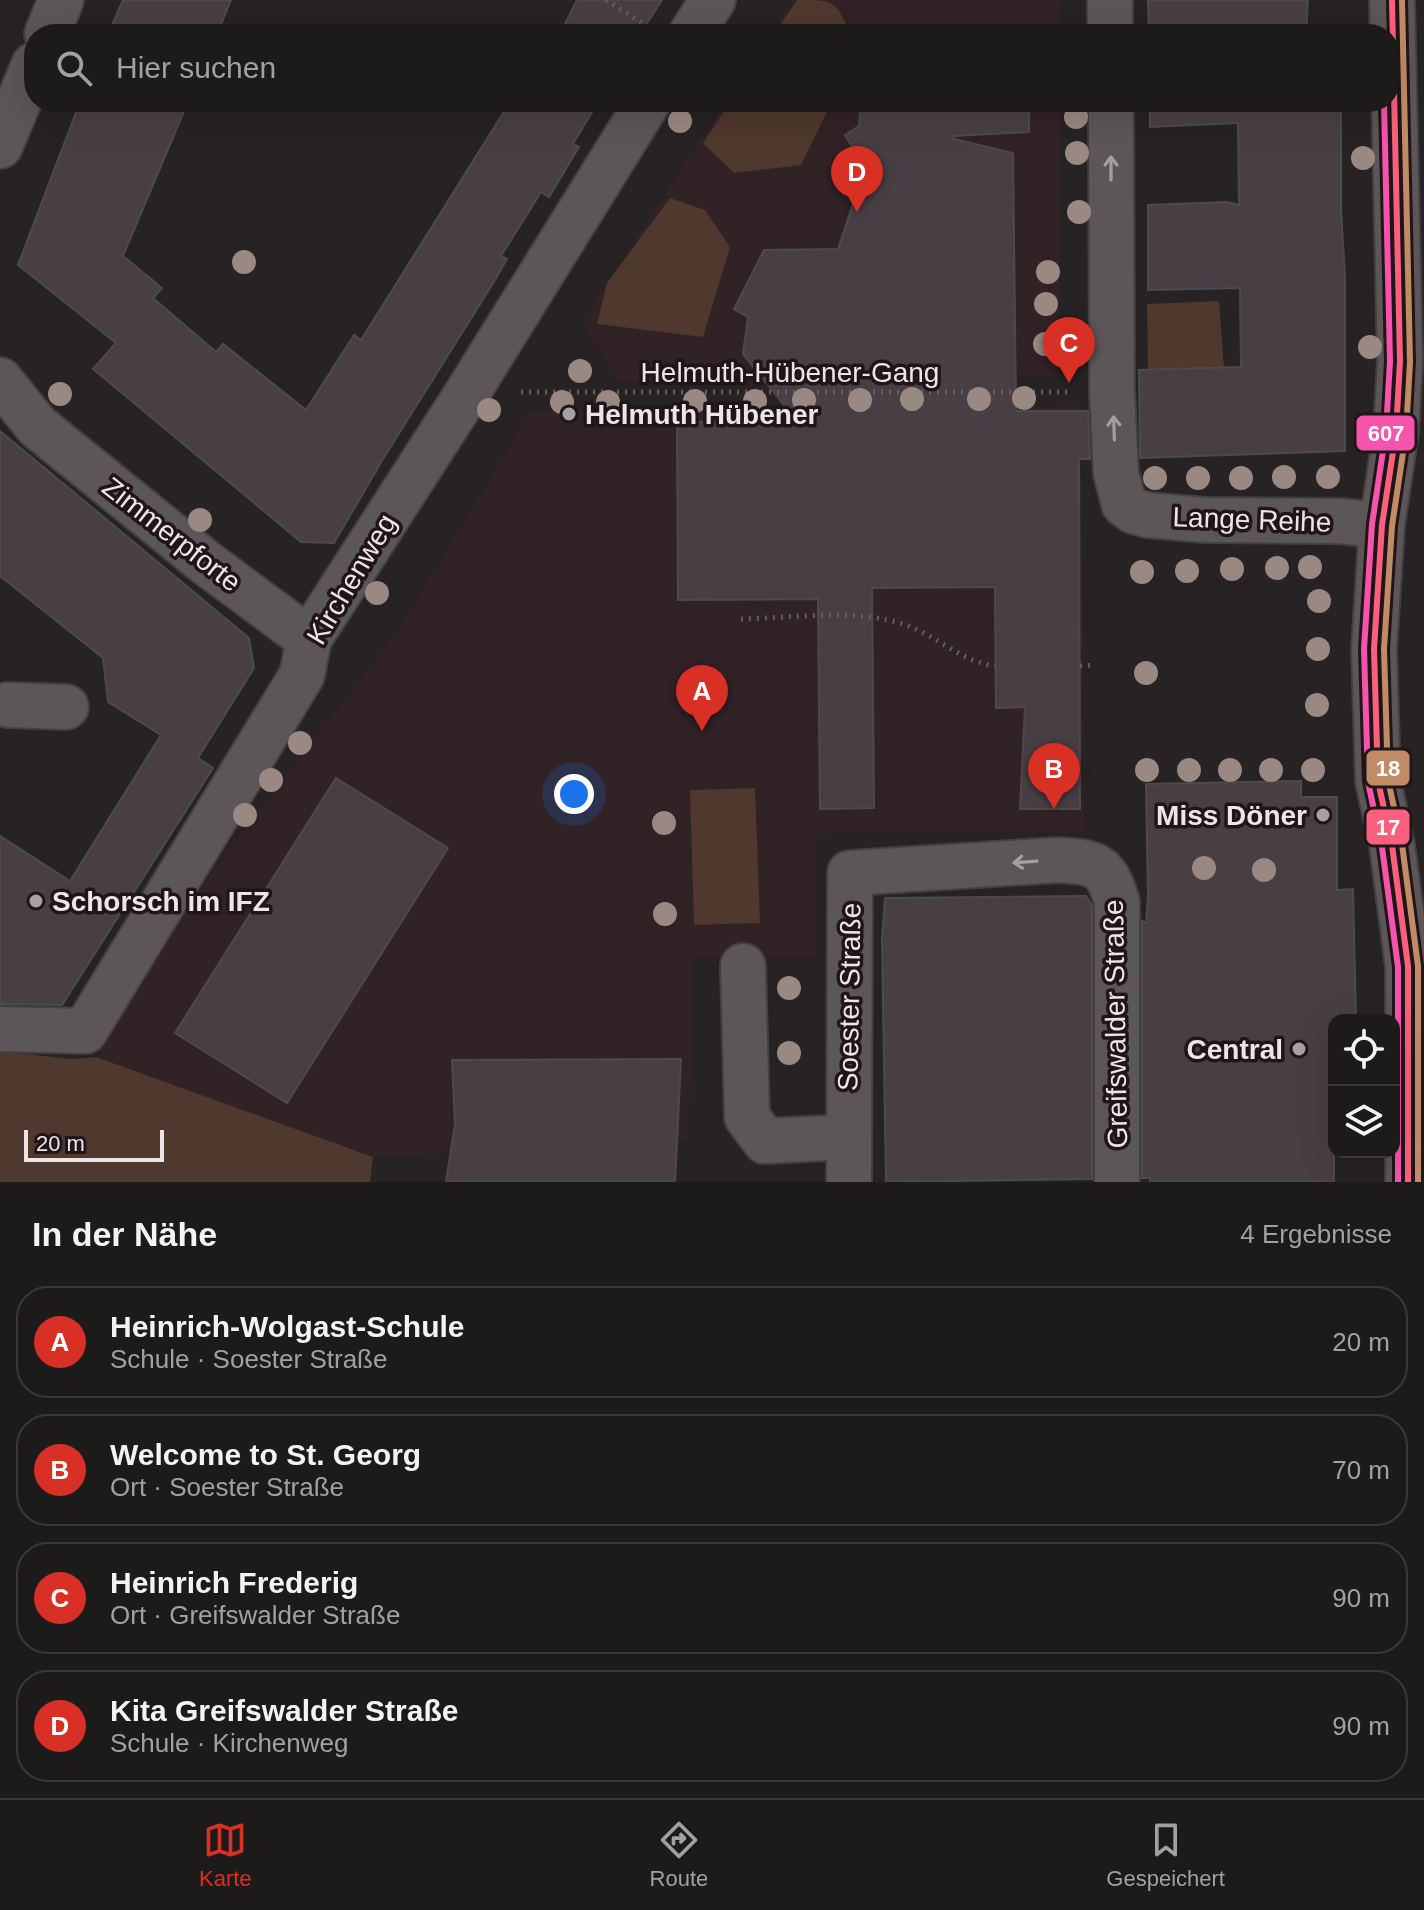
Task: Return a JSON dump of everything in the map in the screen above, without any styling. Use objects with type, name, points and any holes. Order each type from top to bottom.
[{"type":"street","points":[[51,24],[61,0]]},
{"type":"street","points":[[697,24],[713,0]]},
{"type":"street","points":[[1110,0],[1110,24]]},
{"type":"street","points":[[1392,0],[1393,24]]},
{"type":"street","points":[[0,146],[24,89]]},
{"type":"street","name":"Kirchenweg","points":[[0,1029],[85,1031],[302,675],[309,639],[468,392],[642,112]]},
{"type":"street","points":[[1111,112],[1112,392]]},
{"type":"street","points":[[1394,112],[1400,361],[1396,432],[1382,525],[1374,649],[1378,781],[1392,845],[1408,966],[1408,1182]]},
{"type":"street","name":"Zimmerpforte","points":[[0,380],[37,426],[205,562],[309,639]]},
{"type":"street","name":"Lange Reihe","points":[[1112,392],[1116,473],[1124,504],[1133,511],[1205,520],[1338,521],[1382,525]]},
{"type":"street","points":[[8,705],[66,707]]},
{"type":"street","name":"Soester Straße","points":[[849,1182],[850,873],[1058,860],[1089,862],[1101,869]]},
{"type":"street","name":"Greifswalder Straße","points":[[1101,869],[1110,881],[1117,902],[1117,1182]]},
{"type":"street","points":[[743,966],[747,1117],[765,1141],[848,1137]]},
{"type":"path","points":[[606,0],[644,24]]},
{"type":"path","name":"Helmuth-Hübener-Gang","points":[[468,392],[1112,392]]},
{"type":"path","points":[[741,619],[867,616],[907,625],[979,664],[995,666]]},
{"type":"path","points":[[1080,666],[1096,665]]},
{"type":"shaded area","points":[[792,0],[1062,0],[1061,24],[776,24]]},
{"type":"shaded area","points":[[797,0],[832,4],[846,24],[781,24]]},
{"type":"shaded area","points":[[718,112],[1061,112],[1058,376],[619,381],[582,322]]},
{"type":"shaded area","points":[[723,112],[827,112],[801,165],[734,173],[703,143]]},
{"type":"shaded area","points":[[670,198],[705,210],[730,247],[703,337],[597,324],[607,283]]},
{"type":"shaded area","points":[[1219,301],[1224,368],[1148,370],[1147,304]]},
{"type":"shaded area","points":[[1081,406],[1085,831],[815,834],[817,957],[693,956],[689,1141],[373,1157],[96,1057],[202,885],[398,631],[531,411]]},
{"type":"shaded area","points":[[755,788],[760,923],[694,925],[690,790]]},
{"type":"shaded area","points":[[0,1051],[71,1059],[96,1057],[373,1157],[370,1182],[0,1182]]},
{"type":"building","points":[[123,0],[231,0],[221,24],[112,24]]},
{"type":"building","points":[[577,0],[662,0],[646,24],[565,24]]},
{"type":"building","points":[[1148,0],[1308,0],[1307,24],[1149,24]]},
{"type":"building","points":[[76,112],[184,112],[123,256],[162,288],[153,298],[216,352],[223,344],[306,410],[354,335],[361,340],[504,112],[592,112],[573,144],[579,147],[549,197],[541,192],[501,256],[507,259],[492,285],[334,543],[301,542],[93,369],[116,343],[18,265]]},
{"type":"building","points":[[860,112],[1029,112],[1029,132],[954,136],[954,139],[1013,153],[1016,411],[1088,411],[1090,459],[1079,459],[1080,809],[1020,809],[1025,707],[996,708],[995,587],[872,588],[874,808],[820,809],[818,599],[678,600],[677,422],[797,421],[743,354],[748,317],[734,309],[764,250],[838,249],[865,168],[845,135],[859,126]]},
{"type":"building","points":[[1150,112],[1341,112],[1345,451],[1140,458],[1139,370],[1241,367],[1240,288],[1148,290],[1148,205],[1227,202],[1239,205],[1238,123],[1150,127]]},
{"type":"building","points":[[0,431],[249,638],[254,668],[198,758],[213,768],[62,1005],[0,1004],[0,836],[70,881],[161,735],[108,702],[103,658],[0,576]]},
{"type":"building","points":[[336,778],[448,848],[287,1103],[175,1033]]},
{"type":"building","points":[[1301,781],[1301,797],[1337,797],[1337,890],[1353,889],[1356,1014],[1328,1014],[1328,1158],[1334,1158],[1334,1182],[1150,1182],[1150,1178],[1142,1178],[1142,921],[1146,923],[1148,896],[1146,784]]},
{"type":"building","points":[[1086,896],[1092,906],[1092,1179],[886,1182],[882,939],[885,898]]},
{"type":"building","points":[[681,1059],[675,1182],[446,1182],[455,1124],[452,1060]]},
{"type":"transit line","name":"17","points":[[1392,0],[1393,24]]},
{"type":"transit line","name":"18","points":[[1402,0],[1410,362],[1406,433],[1392,526],[1384,649],[1388,780],[1402,844],[1418,966],[1418,1182]]},
{"type":"transit line","name":"607","points":[[1384,112],[1390,361],[1386,431],[1372,524],[1364,649],[1368,782],[1382,847],[1398,967],[1398,1182]]},
{"type":"transit line","name":"17","points":[[1394,112],[1400,361],[1396,432],[1382,525],[1374,649],[1378,781],[1392,845],[1408,966],[1408,1182]]},
{"type":"place","name":"Kita Greifswalder Straße","points":[[857,212]]},
{"type":"place","name":"Heinrich Frederig","points":[[1069,383]]},
{"type":"place","name":"Helmuth Hübener","points":[[569,414]]},
{"type":"place","name":"Heinrich-Wolgast-Schule","points":[[702,731]]},
{"type":"place","name":"Welcome to St. Georg","points":[[1054,809]]},
{"type":"place","name":"Miss Döner","points":[[1323,815]]},
{"type":"place","name":"Schorsch im IFZ","points":[[36,901]]},
{"type":"place","name":"Central","points":[[1299,1049]]}]
